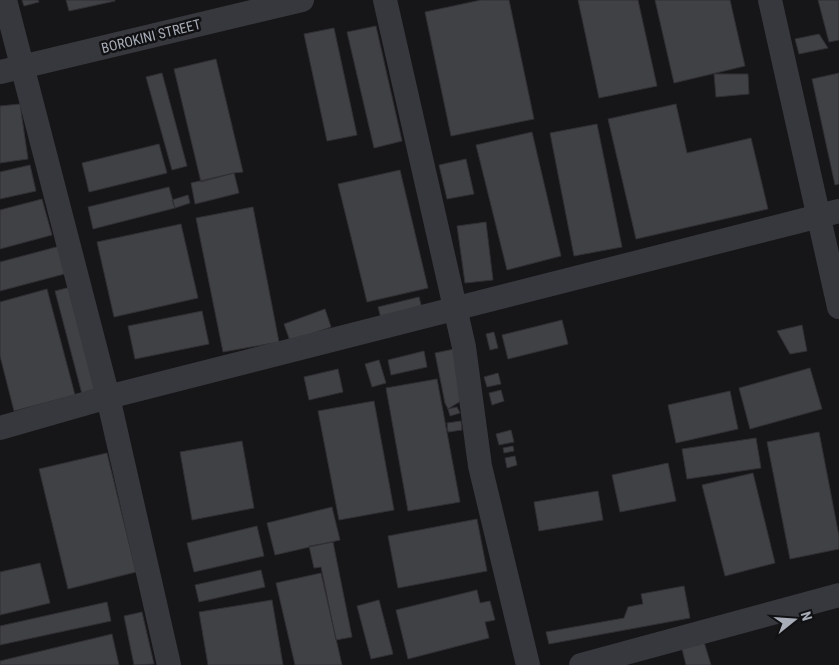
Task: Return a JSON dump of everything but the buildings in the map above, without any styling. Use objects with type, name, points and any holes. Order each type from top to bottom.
[{"type":"street","points":[[5,0],[11,70],[108,397],[169,665]]},
{"type":"street","name":"BOROKINI STREET","points":[[11,70],[302,0]]},
{"type":"street","points":[[385,0],[466,363],[480,466],[528,665]]},
{"type":"street","points":[[770,0],[828,213],[839,307]]},
{"type":"street","points":[[0,428],[108,397],[828,213]]},
{"type":"street","points":[[581,665],[839,595]]}]
